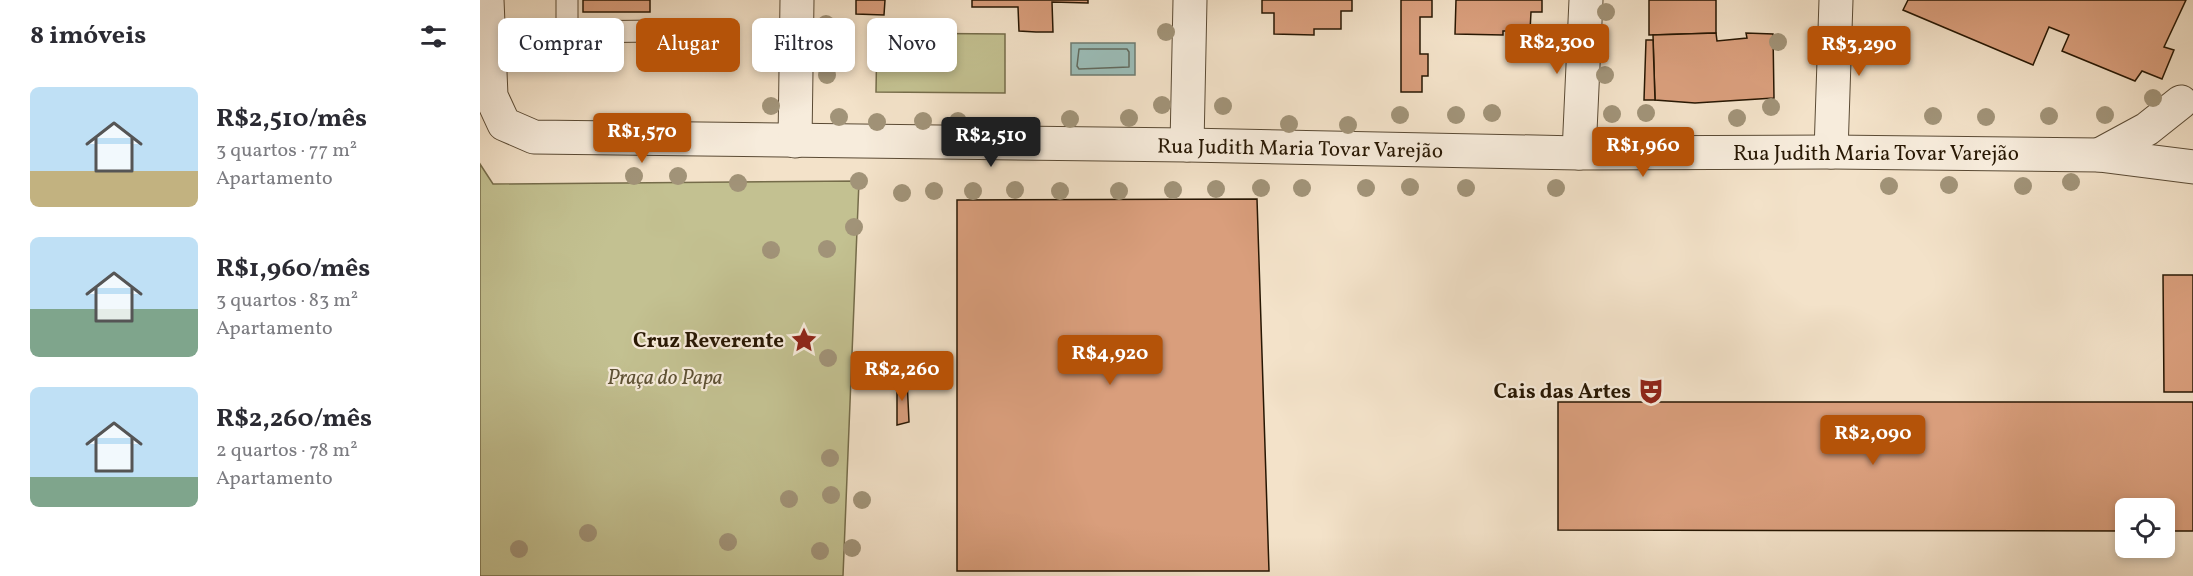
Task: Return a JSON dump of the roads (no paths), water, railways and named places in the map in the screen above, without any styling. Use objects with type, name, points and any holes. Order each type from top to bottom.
[{"type":"street","name":"Rua Judith Maria Tovar Varejão","points":[[488,0],[491,96],[504,124],[534,137],[1187,145],[1579,153],[1831,152],[2099,155],[2193,165]]},
{"type":"street","points":[[795,141],[797,0]]},
{"type":"street","points":[[1187,145],[1190,0]]},
{"type":"street","points":[[1579,153],[1586,0]]},
{"type":"street","points":[[1831,152],[1836,0]]},
{"type":"street","name":"Rua Judith Maria Tovar Varejão","points":[[2099,155],[2147,129],[2187,96]]},
{"type":"street","points":[[2187,96],[2174,131],[2179,148],[2193,165]]},
{"type":"lane","points":[[567,0],[567,32],[636,31]]},
{"type":"water","points":[[1071,43],[1135,43],[1135,75],[1071,75]]},
{"type":"place","name":"Cruz Reverente","points":[[804,340]]},
{"type":"place","name":"Cais das Artes","points":[[1651,391]]},
{"type":"park label","name":"Praça do Papa","points":[[665,377]]}]
